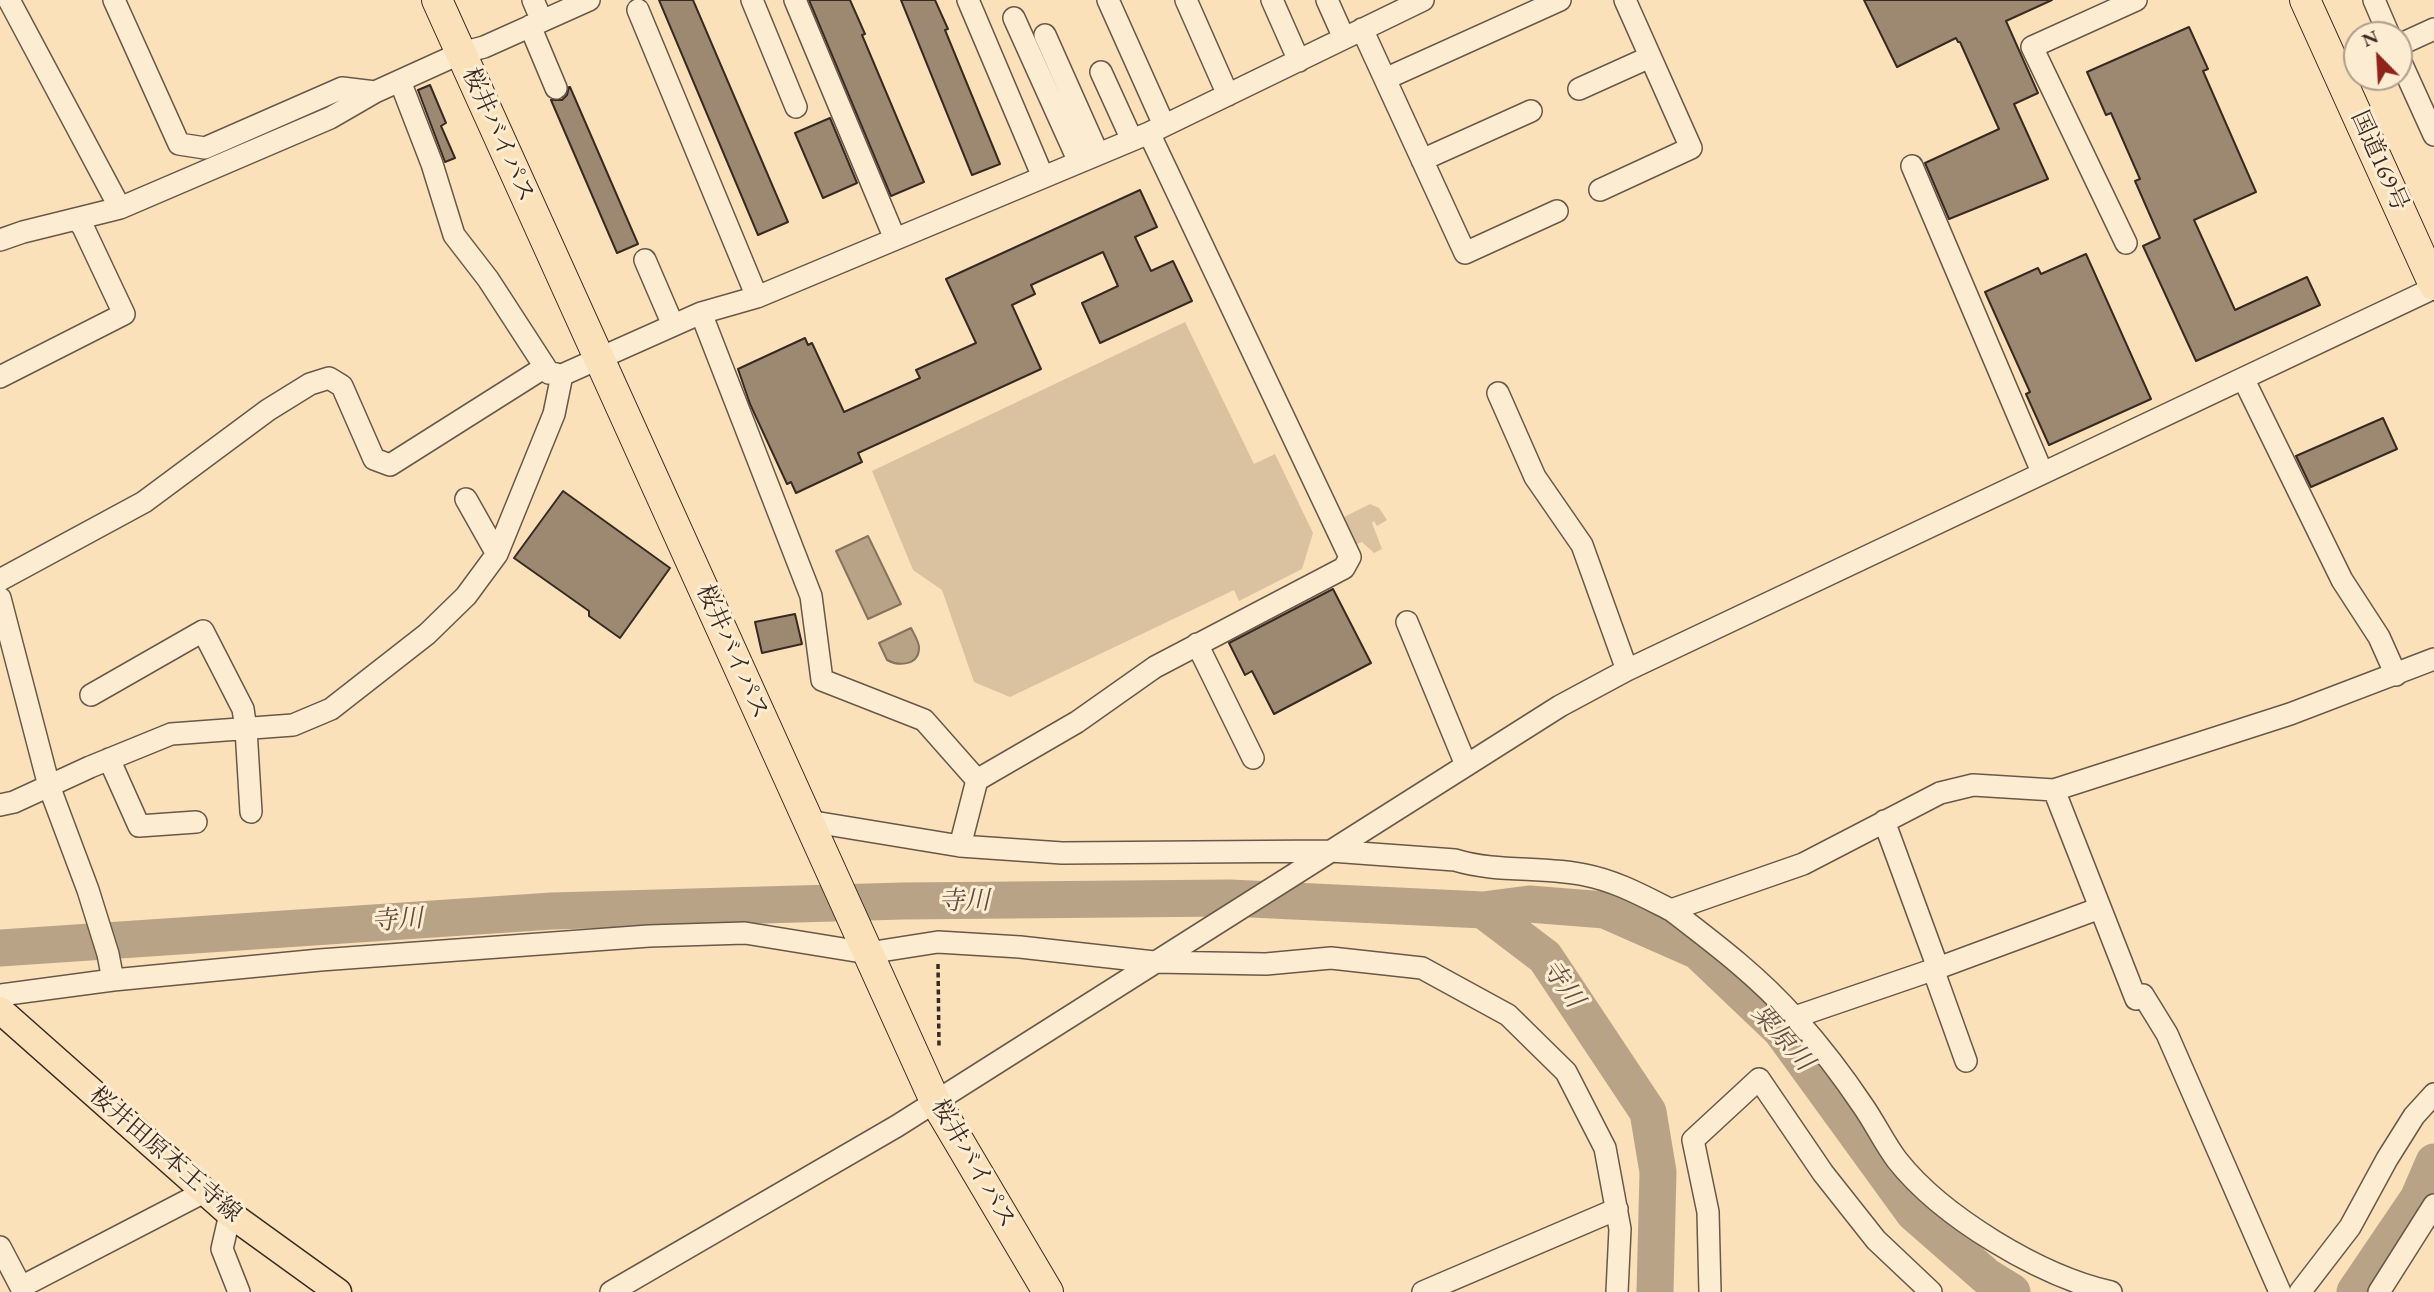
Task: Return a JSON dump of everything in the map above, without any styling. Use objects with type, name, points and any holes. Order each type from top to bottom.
[{"type":"highway","name":"桜井バイパス","points":[[437,0],[935,1101],[1048,1292]]},
{"type":"highway","name":"国道169号","points":[[2305,0],[2343,61]]},
{"type":"highway","name":"国道169号","points":[[2357,91],[2434,286]]},
{"type":"main road","name":"桜井田原本王寺線","points":[[0,1010],[230,1214],[338,1292]]},
{"type":"street","points":[[9,0],[120,208]]},
{"type":"street","points":[[114,0],[179,144],[205,148],[342,88],[375,92]]},
{"type":"street","points":[[533,0],[536,24],[556,88]]},
{"type":"street","points":[[0,240],[120,208],[330,118],[375,92],[461,53],[484,47],[589,0]]},
{"type":"street","points":[[752,0],[796,107]]},
{"type":"street","points":[[795,0],[895,239]]},
{"type":"street","points":[[968,0],[1043,177]]},
{"type":"street","points":[[960,846],[977,780],[1077,722],[1154,667],[1344,568],[1350,557],[1148,133],[1108,0]]},
{"type":"street","points":[[1186,0],[1228,95]]},
{"type":"street","points":[[1272,0],[1299,61]]},
{"type":"street","points":[[1327,0],[1385,79],[1465,253],[1557,211]]},
{"type":"street","points":[[0,580],[144,502],[268,410],[310,384],[329,378],[342,386],[374,459],[390,465],[553,371],[598,358],[701,313],[757,297],[1148,133],[1423,0]]},
{"type":"street","points":[[1385,79],[1560,0]]},
{"type":"street","points":[[1600,190],[1690,148],[1625,0]]},
{"type":"street","points":[[2126,243],[2032,47],[2136,0]]},
{"type":"street","points":[[2374,0],[2383,21]]},
{"type":"street","points":[[638,10],[757,297]]},
{"type":"street","points":[[1014,18],[1088,158]]},
{"type":"street","points":[[2413,39],[2434,30]]},
{"type":"street","points":[[1045,35],[1088,158]]},
{"type":"street","points":[[1580,89],[1650,57]]},
{"type":"street","points":[[1101,72],[1148,133]]},
{"type":"street","points":[[0,805],[14,802],[171,734],[293,725],[331,709],[427,634],[466,596],[497,554],[554,414],[553,371],[454,235],[432,164],[400,81]]},
{"type":"street","points":[[2413,89],[2434,135]]},
{"type":"street","points":[[1422,160],[1531,111]]},
{"type":"street","points":[[1912,166],[2042,472]]},
{"type":"street","points":[[0,377],[124,314],[83,227],[77,220]]},
{"type":"street","points":[[645,260],[673,325]]},
{"type":"street","points":[[611,1292],[886,1133],[1560,706],[1627,670],[2042,472],[2244,380],[2434,286]]},
{"type":"street","points":[[701,313],[811,596],[822,680],[924,720],[977,780]]},
{"type":"street","points":[[2244,380],[2343,580],[2379,637],[2396,675]]},
{"type":"street","points":[[1498,393],[1535,477],[1582,545],[1627,670]]},
{"type":"street","points":[[466,499],[497,554]]},
{"type":"street","points":[[0,598],[49,786],[88,890],[108,954],[113,980]]},
{"type":"street","points":[[1407,622],[1466,765]]},
{"type":"street","points":[[91,695],[203,631],[243,709],[251,812]]},
{"type":"street","points":[[1197,644],[1252,758]]},
{"type":"street","points":[[1671,910],[1803,864],[1940,793],[1973,785],[2054,790],[2290,714],[2434,659]]},
{"type":"street","points":[[109,759],[138,826],[196,822]]},
{"type":"street","points":[[2054,790],[2136,999],[2143,995],[2167,1034],[2280,1292]]},
{"type":"street","points":[[1884,821],[1966,1061]]},
{"type":"street","points":[[811,827],[960,846],[1062,853],[1326,854],[1455,860],[1473,865],[1584,874],[1618,884],[1671,910],[1739,962],[1795,1017],[1863,1104],[1898,1160],[1941,1204],[1996,1242],[2043,1268],[2111,1292]]},
{"type":"street","points":[[1795,1017],[1936,969],[2100,908]]},
{"type":"street","points":[[0,995],[113,980],[320,960],[663,935],[745,933],[866,947],[938,942],[1160,959],[1266,964],[1331,958],[1422,968],[1508,1015],[1566,1072],[1605,1148],[1620,1229],[1617,1292]]},
{"type":"street","points":[[1710,1292],[1708,1212],[1693,1140],[1759,1079],[1823,1173],[1868,1230],[1931,1292]]},
{"type":"street","points":[[2301,1292],[2350,1227],[2387,1158],[2414,1116],[2434,1094]]},
{"type":"street","points":[[0,1247],[21,1290],[204,1192]]},
{"type":"street","points":[[2379,1292],[2434,1205]]},
{"type":"street","points":[[1423,1292],[1617,1209]]},
{"type":"street","points":[[230,1214],[222,1249],[239,1292]]},
{"type":"path","points":[[938,942],[940,1056]]},
{"type":"shaded area","points":[[1185,322],[1254,464],[1275,454],[1313,533],[1302,569],[1239,601],[1234,590],[1010,697],[974,682],[942,590],[913,570],[872,471]]},
{"type":"shaded area","points":[[1370,504],[1379,508],[1387,520],[1377,526],[1374,521],[1372,523],[1382,549],[1374,553],[1362,542],[1352,546],[1342,518]]},
{"type":"shaded area","points":[[868,536],[901,604],[868,619],[836,551]]},
{"type":"shaded area","points":[[911,628],[919,647],[915,659],[902,664],[887,660],[879,643]]},
{"type":"building","points":[[659,0],[693,0],[788,222],[758,235]]},
{"type":"building","points":[[809,0],[850,0],[924,182],[891,196]]},
{"type":"building","points":[[901,0],[935,0],[1000,164],[972,175]]},
{"type":"building","points":[[1864,0],[2052,0],[2006,21],[2038,93],[2014,104],[2048,179],[1949,219],[1925,163],[1999,129],[1956,38],[1897,67]]},
{"type":"building","points":[[2189,27],[2208,69],[2203,71],[2256,192],[2194,220],[2235,310],[2307,277],[2320,305],[2196,361],[2143,246],[2160,238],[2135,181],[2140,179],[2111,113],[2106,115],[2087,72]]},
{"type":"building","points":[[430,85],[446,123],[441,126],[455,158],[445,162],[418,90]]},
{"type":"building","points":[[569,87],[638,244],[617,253],[551,100],[562,100]]},
{"type":"building","points":[[830,118],[857,183],[823,198],[795,133]]},
{"type":"building","points":[[1140,190],[1157,227],[1135,237],[1151,271],[1173,261],[1192,301],[1100,343],[1082,303],[1118,286],[1103,252],[1031,285],[1035,294],[1012,305],[1041,369],[858,453],[862,462],[796,493],[791,482],[787,484],[750,404],[738,369],[805,338],[808,345],[812,343],[844,412],[920,378],[916,370],[976,343],[946,279]]},
{"type":"building","points":[[2086,254],[2151,399],[2049,445],[2026,394],[2030,392],[1985,292],[2038,268],[2041,274]]},
{"type":"building","points":[[2383,418],[2397,449],[2311,487],[2296,456]]},
{"type":"building","points":[[563,491],[670,568],[620,638],[589,616],[589,611],[514,558]]},
{"type":"building","points":[[1333,589],[1371,663],[1274,714],[1252,671],[1245,675],[1229,643]]},
{"type":"building","points":[[795,614],[802,644],[762,653],[755,622]]},
{"type":"waterway","name":"寺川","points":[[0,948],[552,911],[903,901],[1230,898],[1483,910],[1529,904],[1605,910],[1698,951],[1781,1030],[1914,1213],[1986,1276],[2012,1292]]},
{"type":"waterway","name":"寺川","points":[[1483,910],[1545,957],[1648,1112],[1658,1172],[1655,1292]]},
{"type":"waterway","name":"粟原川","points":[[2355,1292],[2418,1199],[2434,1162]]}]
